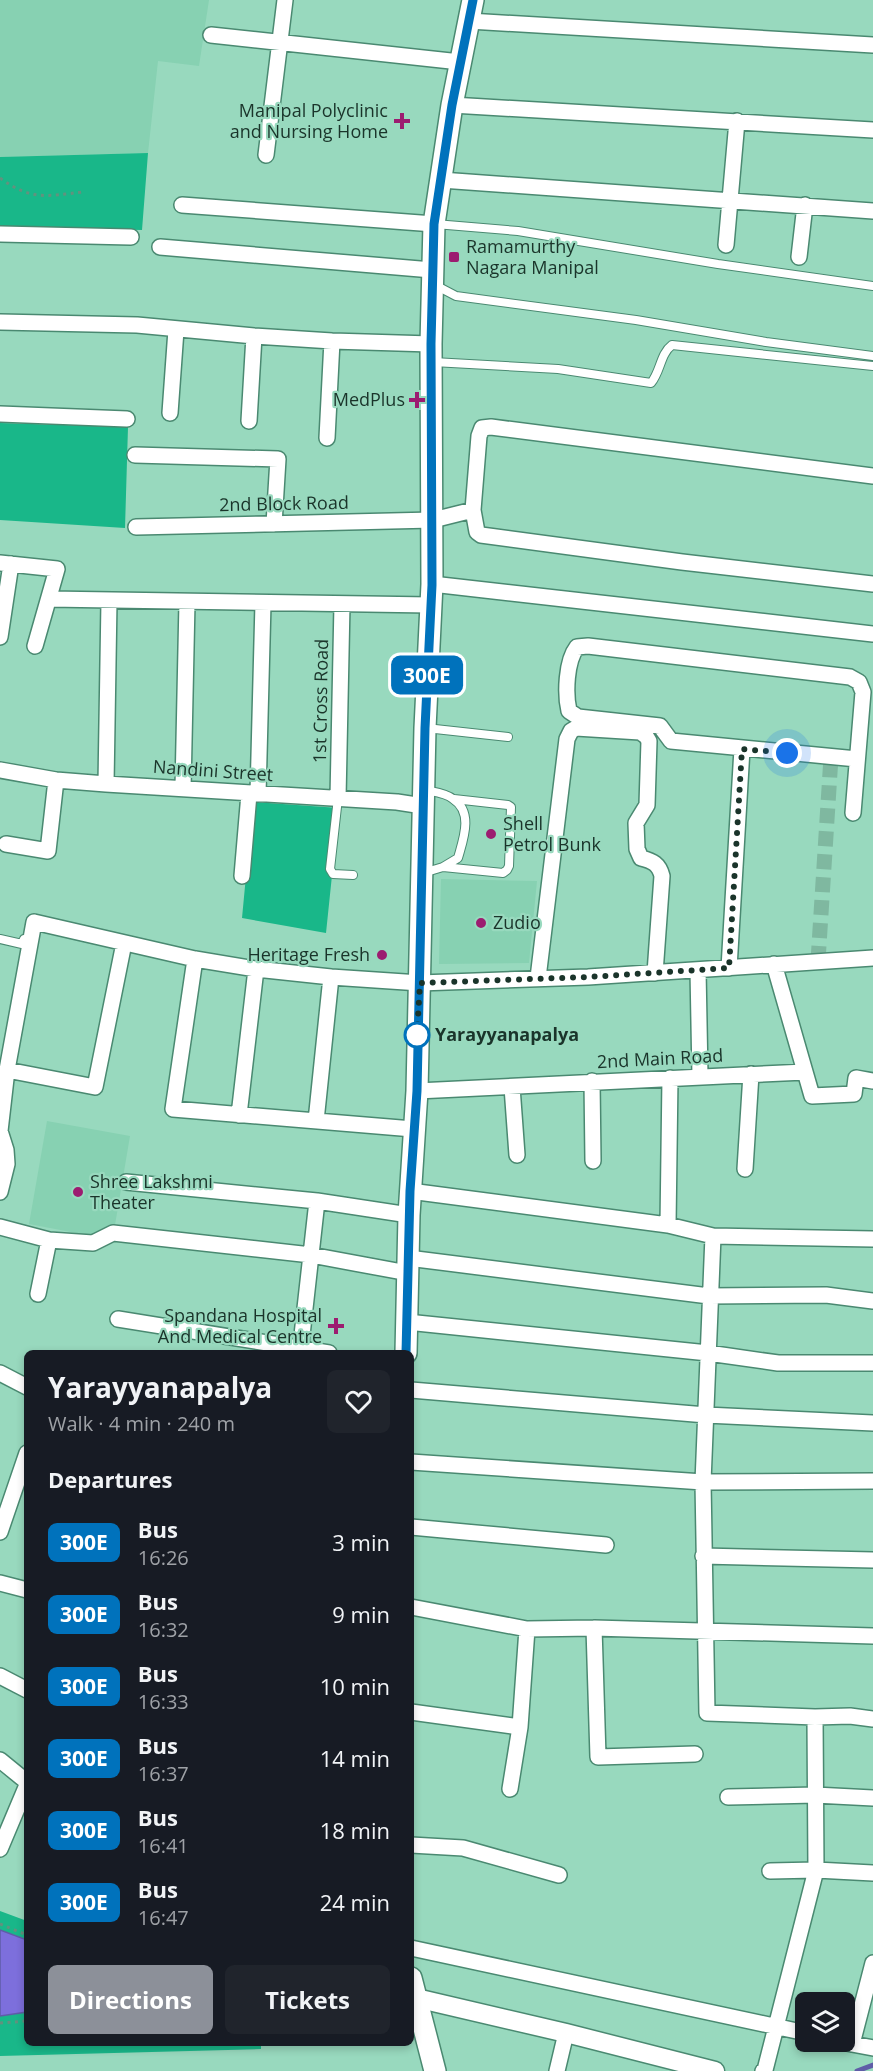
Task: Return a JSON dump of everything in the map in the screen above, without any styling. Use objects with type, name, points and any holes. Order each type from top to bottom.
[{"type":"main road","points":[[406,1350],[410,1191],[417,1091],[423,798],[433,520],[431,353],[434,224],[452,105],[471,10]]},
{"type":"main road","points":[[414,1988],[435,2071]]},
{"type":"street","points":[[266,155],[285,0]]},
{"type":"street","points":[[471,10],[873,45]]},
{"type":"street","points":[[211,35],[460,62]]},
{"type":"street","points":[[452,105],[873,130]]},
{"type":"street","points":[[726,245],[737,121]]},
{"type":"street","points":[[441,180],[873,211]]},
{"type":"street","points":[[182,205],[434,224]]},
{"type":"street","points":[[800,257],[805,205]]},
{"type":"street","points":[[0,234],[131,237]]},
{"type":"street","points":[[160,247],[432,277]]},
{"type":"street","points":[[0,322],[137,325],[332,341],[431,353]]},
{"type":"street","points":[[170,413],[176,330]]},
{"type":"street","points":[[249,421],[254,336]]},
{"type":"street","points":[[327,438],[332,341]]},
{"type":"street","points":[[0,414],[127,419]]},
{"type":"street","points":[[873,476],[491,427],[482,428],[479,436],[473,510],[477,532],[481,535],[682,562],[873,584]]},
{"type":"street","points":[[135,455],[278,459],[274,524]]},
{"type":"street","name":"2nd Block Road","points":[[136,527],[433,520],[473,510]]},
{"type":"street","points":[[0,637],[5,563],[57,569],[35,646]]},
{"type":"street","points":[[49,599],[342,604],[431,595],[873,634]]},
{"type":"street","points":[[106,784],[108,601]]},
{"type":"street","points":[[183,788],[187,602]]},
{"type":"street","points":[[242,876],[254,794],[263,603]]},
{"type":"street","name":"1st Cross Road","points":[[338,798],[342,604]]},
{"type":"street","points":[[853,813],[863,692],[859,682],[850,677],[588,646],[577,647],[571,655],[566,699],[569,711],[578,717],[660,726],[672,741],[857,759]]},
{"type":"street","points":[[538,978],[567,739],[571,731],[576,728],[640,732],[649,741],[647,805],[636,823],[637,849],[641,858],[653,861],[660,867],[662,876],[656,973]]},
{"type":"street","points":[[729,968],[742,749]]},
{"type":"street","name":"Nandini Street","points":[[0,770],[56,780],[254,794],[397,802],[423,798]]},
{"type":"street","points":[[6,844],[48,851],[56,780]]},
{"type":"street","points":[[0,1192],[7,1164],[6,1150],[0,1131],[7,1070],[34,922],[195,959],[256,969],[420,983],[656,973],[873,958]]},
{"type":"street","points":[[7,1070],[96,1087],[124,943]]},
{"type":"street","points":[[195,959],[173,1109],[413,1129]]},
{"type":"street","points":[[774,964],[812,1096],[854,1094],[856,1078],[873,1081]]},
{"type":"street","points":[[240,1115],[256,969]]},
{"type":"street","points":[[698,970],[700,1076]]},
{"type":"street","points":[[316,1121],[331,977]]},
{"type":"street","name":"2nd Main Road","points":[[417,1091],[805,1072]]},
{"type":"street","points":[[745,1169],[751,1074]]},
{"type":"street","points":[[668,1225],[670,1078]]},
{"type":"street","points":[[592,1081],[593,1161]]},
{"type":"street","points":[[513,1087],[517,1155]]},
{"type":"street","points":[[126,1182],[317,1201],[409,1215]]},
{"type":"street","points":[[410,1191],[668,1225],[713,1236],[873,1239]]},
{"type":"street","points":[[300,1350],[317,1201]]},
{"type":"street","points":[[0,1227],[49,1240],[93,1243],[113,1233],[710,1296],[826,1295],[873,1301]]},
{"type":"street","points":[[713,1236],[703,1482],[707,1713],[873,1719]]},
{"type":"street","points":[[38,1294],[49,1240]]},
{"type":"street","points":[[118,1319],[294,1350]]},
{"type":"street","points":[[407,1322],[708,1353],[778,1363],[873,1364]]},
{"type":"street","points":[[0,1373],[24,1385]]},
{"type":"street","points":[[414,1390],[706,1415],[873,1423]]},
{"type":"street","points":[[414,1462],[703,1482],[873,1481]]},
{"type":"street","points":[[0,1532],[21,1490],[24,1472]]},
{"type":"street","points":[[414,1527],[606,1545]]},
{"type":"street","points":[[703,1556],[873,1560]]},
{"type":"street","points":[[0,1583],[24,1589]]},
{"type":"street","points":[[414,1609],[527,1629],[594,1628],[873,1636]]},
{"type":"street","points":[[594,1628],[598,1757],[695,1754]]},
{"type":"street","points":[[510,1789],[520,1727],[527,1629]]},
{"type":"street","points":[[0,1676],[24,1688]]},
{"type":"street","points":[[414,1712],[520,1727]]},
{"type":"street","points":[[763,2071],[816,1870],[815,1717]]},
{"type":"street","points":[[0,1760],[24,1780]]},
{"type":"street","points":[[0,1777],[24,1782]]},
{"type":"street","points":[[0,1849],[24,1790]]},
{"type":"street","points":[[728,1797],[815,1795],[873,1798]]},
{"type":"street","points":[[414,1845],[463,1848],[559,1875]]},
{"type":"street","points":[[770,1871],[816,1870],[873,1873]]},
{"type":"street","points":[[414,1949],[795,2030]]},
{"type":"street","points":[[855,2018],[873,1963]]},
{"type":"street","points":[[414,1988],[566,2033],[716,2071]]},
{"type":"street","points":[[557,2071],[566,2033]]},
{"type":"street","points":[[855,2045],[873,2048]]},
{"type":"lane","points":[[434,224],[518,231],[718,264],[873,286]]},
{"type":"lane","points":[[432,277],[456,296],[636,320],[766,342],[873,356]]},
{"type":"lane","points":[[431,353],[651,383],[657,375],[666,349],[672,345],[873,366]]},
{"type":"lane","points":[[425,728],[508,737]]},
{"type":"lane","points":[[338,798],[330,869],[333,874],[353,875]]},
{"type":"lane","points":[[423,798],[454,799],[511,807],[507,870],[503,873],[443,867]]},
{"type":"lane","points":[[422,874],[443,867],[458,858],[466,822],[461,808],[454,799]]},
{"type":"lane","points":[[0,939],[22,944],[24,939],[30,940]]},
{"type":"path","points":[[0,178],[24,193],[47,196],[83,192]]},
{"type":"path","points":[[0,1924],[24,1934]]},
{"type":"path","points":[[0,2023],[24,2021]]},
{"type":"shaded area","points":[[0,0],[209,0],[199,66],[158,61],[148,153],[0,157]]},
{"type":"shaded area","points":[[148,153],[142,230],[0,227],[0,157]]},
{"type":"shaded area","points":[[0,423],[128,427],[125,528],[0,520]]},
{"type":"shaded area","points":[[253,802],[339,808],[326,933],[242,918]]},
{"type":"shaded area","points":[[441,879],[537,881],[529,963],[439,964]]},
{"type":"shaded area","points":[[47,1121],[130,1136],[115,1225],[97,1237],[29,1224]]},
{"type":"shaded area","points":[[0,1911],[24,1920],[24,1939],[0,1930]]},
{"type":"shaded area","points":[[0,1930],[24,1939],[24,2012],[0,2016]]},
{"type":"shaded area","points":[[24,2012],[24,2046],[261,2046],[261,2049],[0,2056],[0,2016]]},
{"type":"waterway","points":[[857,2071],[873,2065]]},
{"type":"tunnel","points":[[818,961],[831,757]]},
{"type":"bus line","name":"300E","points":[[406,1350],[410,1191],[417,1091],[425,728],[432,585],[431,344],[434,224],[452,105],[473,0]]},
{"type":"place","name":"Manipal Polyclinic and Nursing Home","points":[[402,121]]},
{"type":"place","name":"Ramamurthy Nagara Manipal","points":[[454,257]]},
{"type":"place","name":"MedPlus","points":[[417,400]]},
{"type":"place","name":"Shell Petrol Bunk","points":[[491,834]]},
{"type":"place","name":"Zudio","points":[[481,923]]},
{"type":"place","name":"Heritage Fresh","points":[[382,955]]},
{"type":"place","name":"Yarayyanapalya","points":[[417,1035]]},
{"type":"place","name":"Shree Lakshmi Theater","points":[[78,1192]]},
{"type":"place","name":"Spandana Hospital And Medical Centre","points":[[336,1326]]},
{"type":"route","points":[[417,1035],[420,983],[588,977],[729,968],[742,749],[787,753]]}]
